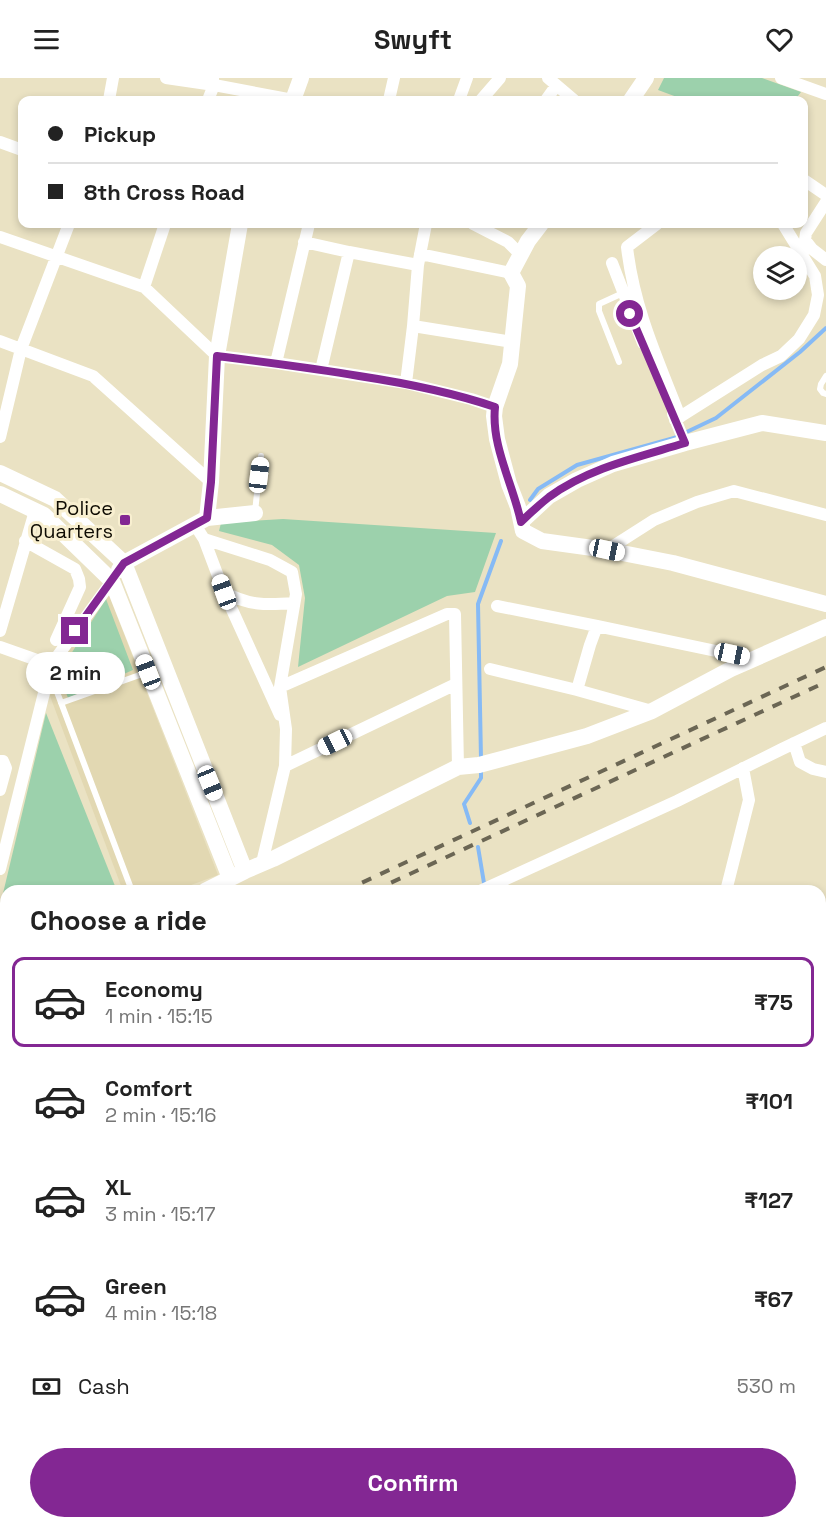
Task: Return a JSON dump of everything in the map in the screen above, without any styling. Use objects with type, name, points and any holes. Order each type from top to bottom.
[{"type":"street","points":[[110,96],[113,78]]},
{"type":"street","points":[[166,78],[213,82],[275,96]]},
{"type":"street","points":[[294,96],[301,78]]},
{"type":"street","points":[[390,96],[394,78]]},
{"type":"street","points":[[460,96],[467,78]]},
{"type":"street","points":[[484,96],[500,78]]},
{"type":"street","points":[[634,96],[646,78]]},
{"type":"street","points":[[781,78],[826,94]]},
{"type":"street","points":[[552,82],[569,96]]},
{"type":"street","points":[[0,142],[18,149]]},
{"type":"street","points":[[808,183],[826,195]]},
{"type":"street","points":[[826,202],[806,234],[805,240],[826,260]]},
{"type":"street","points":[[0,436],[21,349],[67,228]]},
{"type":"street","points":[[144,287],[164,228]]},
{"type":"street","points":[[239,228],[217,356],[211,482],[202,527],[224,592],[286,729]]},
{"type":"street","points":[[276,363],[308,228]]},
{"type":"street","points":[[406,383],[419,259],[425,228]]},
{"type":"street","points":[[481,228],[508,242],[521,255]]},
{"type":"street","points":[[511,273],[528,241],[538,228]]},
{"type":"street","points":[[635,313],[627,247],[652,228]]},
{"type":"street","points":[[678,418],[762,365],[781,356],[798,339],[814,315],[818,295],[815,276],[785,228]]},
{"type":"street","points":[[0,237],[144,287],[217,356],[406,383],[495,407]]},
{"type":"street","points":[[304,242],[348,252],[419,259],[511,273]]},
{"type":"street","points":[[321,370],[348,252]]},
{"type":"street","points":[[612,263],[678,418],[684,439]]},
{"type":"street","points":[[511,273],[518,286],[510,364],[494,416],[497,439],[523,531],[542,541],[607,550],[673,563],[826,604]]},
{"type":"street","points":[[413,326],[512,342]]},
{"type":"street","points":[[0,341],[93,376],[211,482]]},
{"type":"street","points":[[521,522],[549,496],[577,480],[684,439],[762,423],[826,433]]},
{"type":"street","points":[[0,473],[55,499],[124,563],[238,875]]},
{"type":"street","points":[[607,550],[654,520],[697,502],[734,491],[826,515]]},
{"type":"street","points":[[0,494],[44,515],[112,580],[148,672],[238,875]]},
{"type":"street","points":[[0,631],[35,511]]},
{"type":"street","points":[[0,869],[50,669],[124,563],[202,527],[255,513]]},
{"type":"street","points":[[202,527],[292,572],[296,594],[280,687],[286,729],[285,766],[262,863]]},
{"type":"street","points":[[26,541],[75,570],[79,579],[80,587],[56,640]]},
{"type":"street","points":[[224,592],[239,600],[269,604],[294,603]]},
{"type":"street","points":[[497,606],[755,659]]},
{"type":"street","points":[[280,687],[447,614],[455,614],[458,767]]},
{"type":"street","points":[[578,690],[597,626]]},
{"type":"street","points":[[217,885],[458,767],[483,764],[587,736],[652,711],[731,669],[826,627]]},
{"type":"street","points":[[0,647],[50,669]]},
{"type":"street","points":[[490,669],[652,711]]},
{"type":"street","points":[[285,766],[456,684]]},
{"type":"street","points":[[493,885],[677,801],[826,728]]},
{"type":"street","points":[[794,743],[800,762],[813,769],[826,772]]},
{"type":"street","points":[[0,761],[3,761],[6,768],[0,790]]},
{"type":"street","points":[[728,885],[749,801],[743,768]]},
{"type":"lane","points":[[619,362],[599,311],[599,304],[623,293]]},
{"type":"lane","points":[[826,376],[820,389],[826,394]]},
{"type":"lane","points":[[255,513],[261,456]]},
{"type":"lane","points":[[50,669],[130,885]]},
{"type":"lane","points":[[61,703],[148,672]]},
{"type":"shaded area","points":[[108,593],[218,875],[191,885],[121,885],[50,696],[61,661]]},
{"type":"green space","points":[[664,78],[762,78],[801,92],[798,96],[674,96],[658,90]]},
{"type":"green space","points":[[283,519],[496,533],[475,592],[447,596],[298,667],[305,598],[299,565],[272,545],[219,531],[221,523]]},
{"type":"green space","points":[[106,599],[133,670],[68,698],[62,682],[62,668]]},
{"type":"green space","points":[[46,713],[115,885],[5,885]]},
{"type":"waterway","points":[[530,500],[538,489],[577,465],[674,438],[716,418],[800,352],[826,328]]},
{"type":"waterway","points":[[481,759],[478,604],[501,541]]},
{"type":"waterway","points":[[470,823],[464,804],[481,778],[481,769]]},
{"type":"waterway","points":[[478,847],[484,883]]},
{"type":"railway","points":[[357,885],[826,667]]},
{"type":"railway","points":[[386,885],[826,682]]},
{"type":"place","name":"Police Quarters","points":[[125,520]]},
{"type":"route","points":[[75,631],[124,563],[207,518],[217,356],[406,383],[495,407],[497,439],[521,522],[549,496],[577,480],[614,464],[685,443],[630,314]]}]
